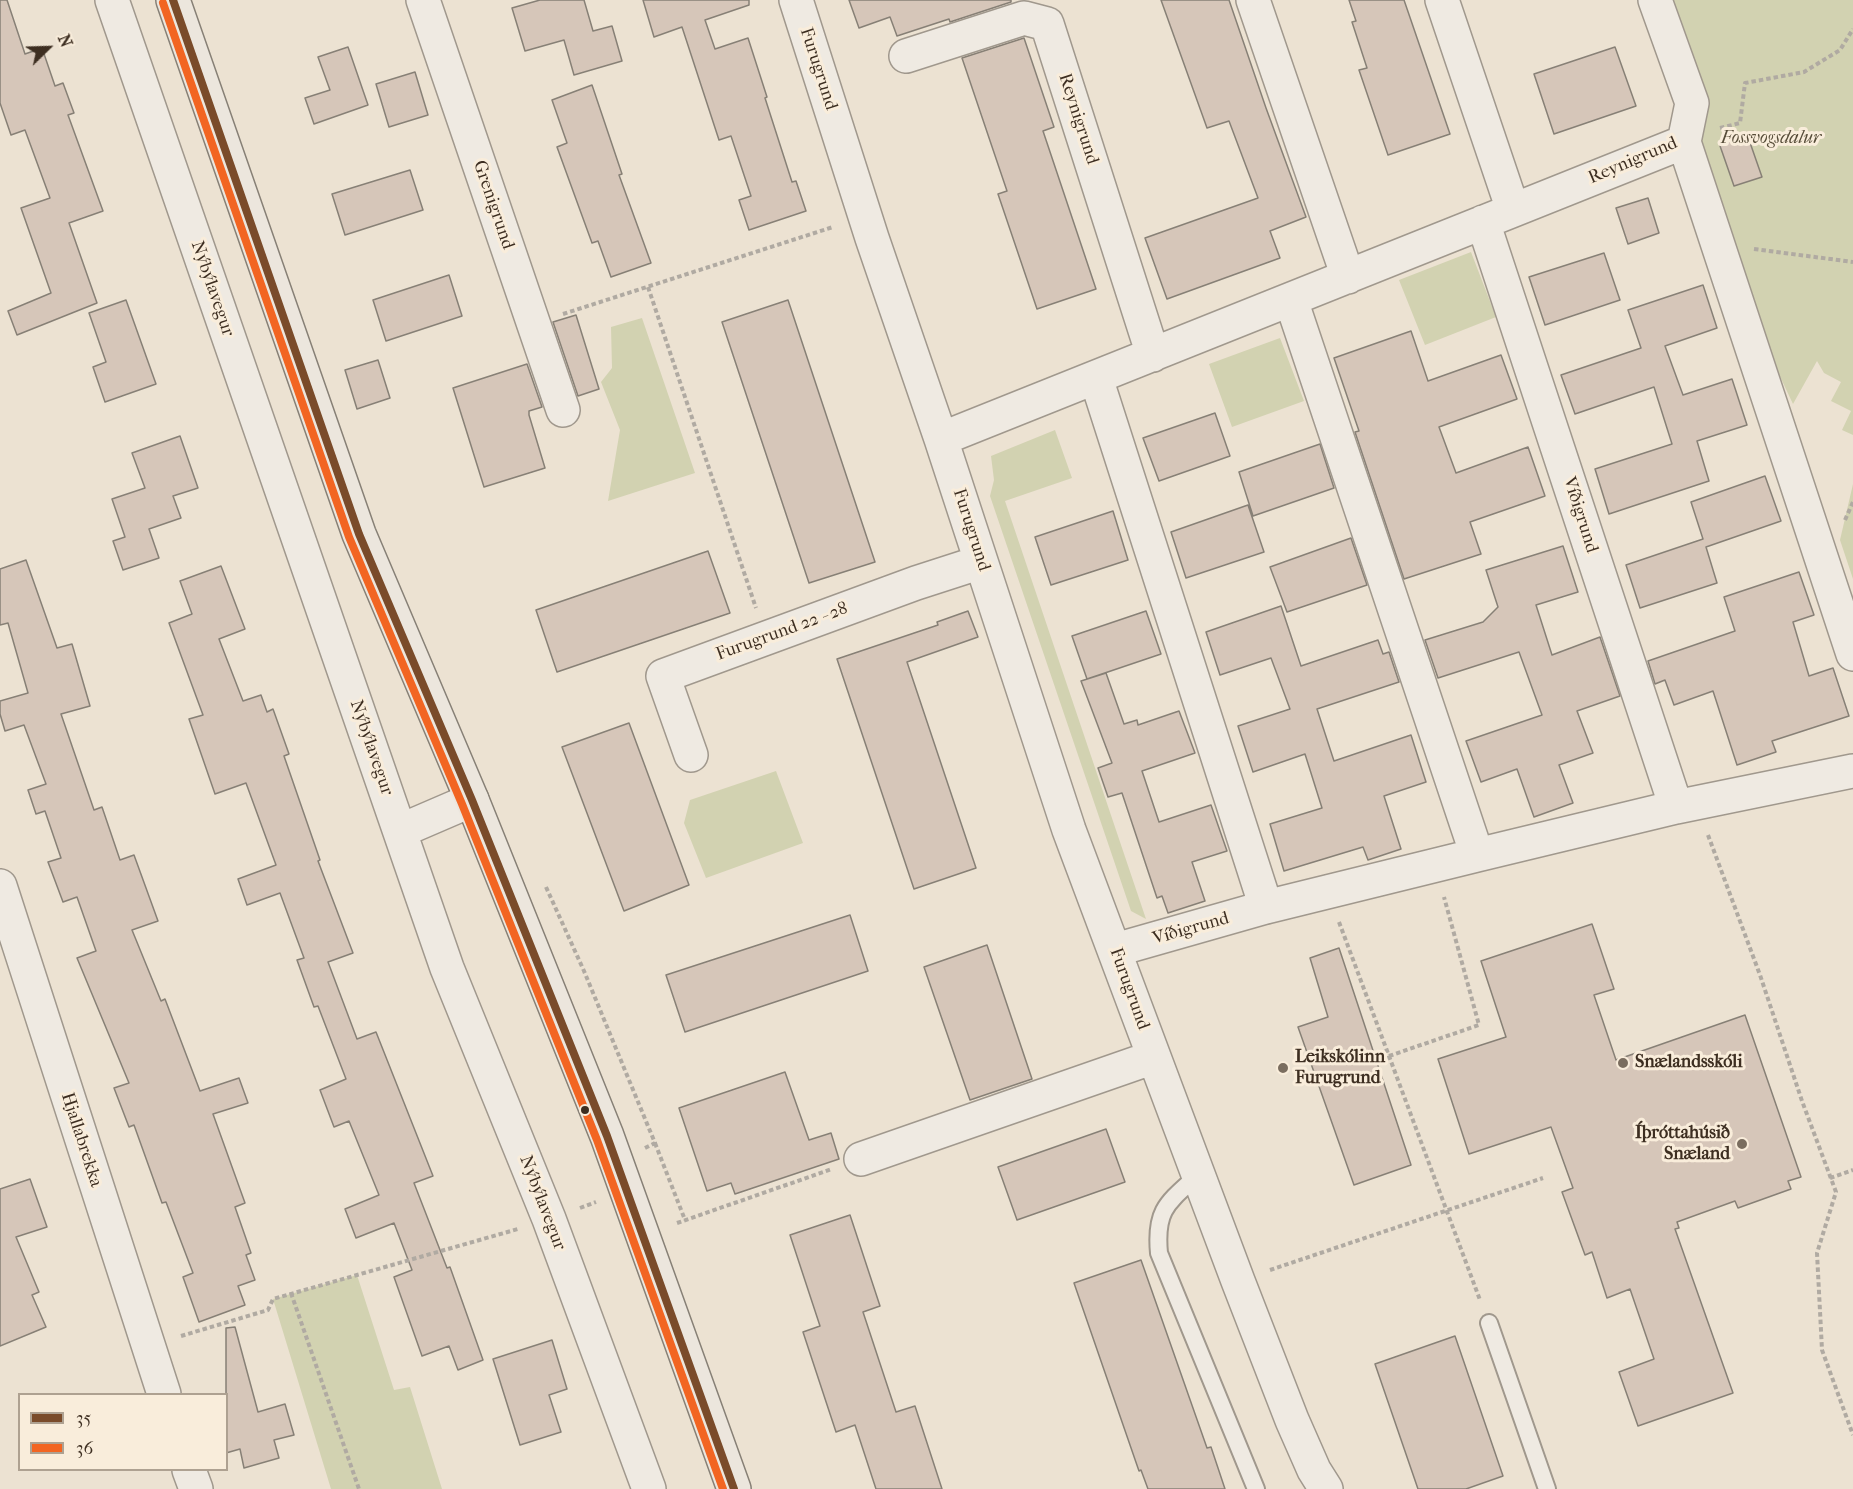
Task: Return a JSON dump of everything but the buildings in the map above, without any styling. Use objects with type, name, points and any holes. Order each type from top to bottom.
[{"type":"main road","points":[[173,0],[359,534],[472,800],[608,1136],[734,1489]]},
{"type":"street","name":"Nýbýlavegur","points":[[112,0],[447,968],[549,1218],[649,1489]]},
{"type":"street","name":"Grenigrund","points":[[423,0],[563,410]]},
{"type":"street","name":"Furugrund","points":[[796,0],[1069,830],[1197,1176],[1292,1420],[1314,1470],[1326,1489]]},
{"type":"street","points":[[1253,0],[1348,277]]},
{"type":"street","points":[[1442,0],[1513,210]]},
{"type":"street","name":"Reynigrund","points":[[941,439],[1698,136],[1692,103],[1655,0]]},
{"type":"street","name":"Reynigrund","points":[[906,56],[1024,18],[1047,24],[1153,355]]},
{"type":"street","points":[[1698,136],[1720,249],[1853,654]]},
{"type":"street","name":"Víðigrund","points":[[1483,222],[1686,805]]},
{"type":"street","points":[[1291,300],[1477,855]]},
{"type":"street","points":[[1096,378],[1266,907]]},
{"type":"street","name":"Furugrund 22 - 28","points":[[692,755],[663,676],[916,583],[981,562]]},
{"type":"street","name":"Víðigrund","points":[[1115,950],[1266,907],[1477,855],[1686,805],[1853,771]]},
{"type":"street","points":[[400,831],[472,800]]},
{"type":"street","name":"Hjallabrekka","points":[[0,886],[163,1393]]},
{"type":"street","points":[[861,1159],[1154,1057]]},
{"type":"street","points":[[189,1471],[196,1489]]},
{"type":"lane","points":[[1197,1176],[1170,1200],[1161,1214],[1157,1235],[1158,1253],[1256,1489]]},
{"type":"lane","points":[[1489,1323],[1546,1489]]},
{"type":"path","points":[[1698,136],[1740,123],[1745,83],[1804,72],[1840,50],[1853,29]]},
{"type":"path","points":[[534,324],[866,217]]},
{"type":"path","points":[[1720,249],[1736,246],[1853,262]]},
{"type":"path","points":[[648,287],[766,638]]},
{"type":"path","points":[[1686,805],[1760,975],[1836,1192],[1816,1253],[1822,1350],[1853,1435]]},
{"type":"path","points":[[1389,1056],[1479,1025],[1436,866]]},
{"type":"path","points":[[1328,892],[1489,1323]]},
{"type":"path","points":[[655,1143],[685,1220]]},
{"type":"path","points":[[677,1223],[861,1159]]},
{"type":"path","points":[[1830,1178],[1853,1170]]},
{"type":"path","points":[[1238,1281],[1543,1178]]},
{"type":"path","points":[[173,1338],[268,1310],[273,1299],[291,1293],[520,1228]]},
{"type":"path","points":[[291,1293],[359,1489]]},
{"type":"green space","name":"Fossvogsdalur","points":[[1663,0],[1853,0],[1853,435],[1842,430],[1851,411],[1831,401],[1841,382],[1824,373],[1817,361],[1793,404],[1720,249]]},
{"type":"green space","points":[[1471,252],[1496,317],[1425,345],[1399,280]]},
{"type":"green space","points":[[642,318],[695,473],[608,501],[620,430],[601,382],[612,368],[611,327]]},
{"type":"green space","points":[[1280,338],[1304,401],[1232,427],[1209,364]]},
{"type":"green space","points":[[1055,430],[1072,478],[1005,501],[1146,919],[1131,911],[990,496],[994,480],[991,456]]},
{"type":"green space","points":[[1853,484],[1853,579],[1840,540]]},
{"type":"green space","points":[[776,771],[803,843],[706,878],[684,823],[690,800]]},
{"type":"green space","points":[[357,1275],[394,1390],[410,1387],[442,1489],[331,1489],[273,1299]]},
{"type":"transit line","name":"35","points":[[173,0],[359,534],[472,800],[607,1136],[734,1489]]},
{"type":"transit line","name":"36","points":[[163,3],[349,537],[462,804],[597,1140],[723,1489]]},
{"type":"place","name":"Snælandsskóli","points":[[1623,1063]]},
{"type":"place","name":"Leikskólinn Furugrund","points":[[1283,1068]]},
{"type":"place","name":"Íþróttahúsið Snæland","points":[[1742,1144]]}]
